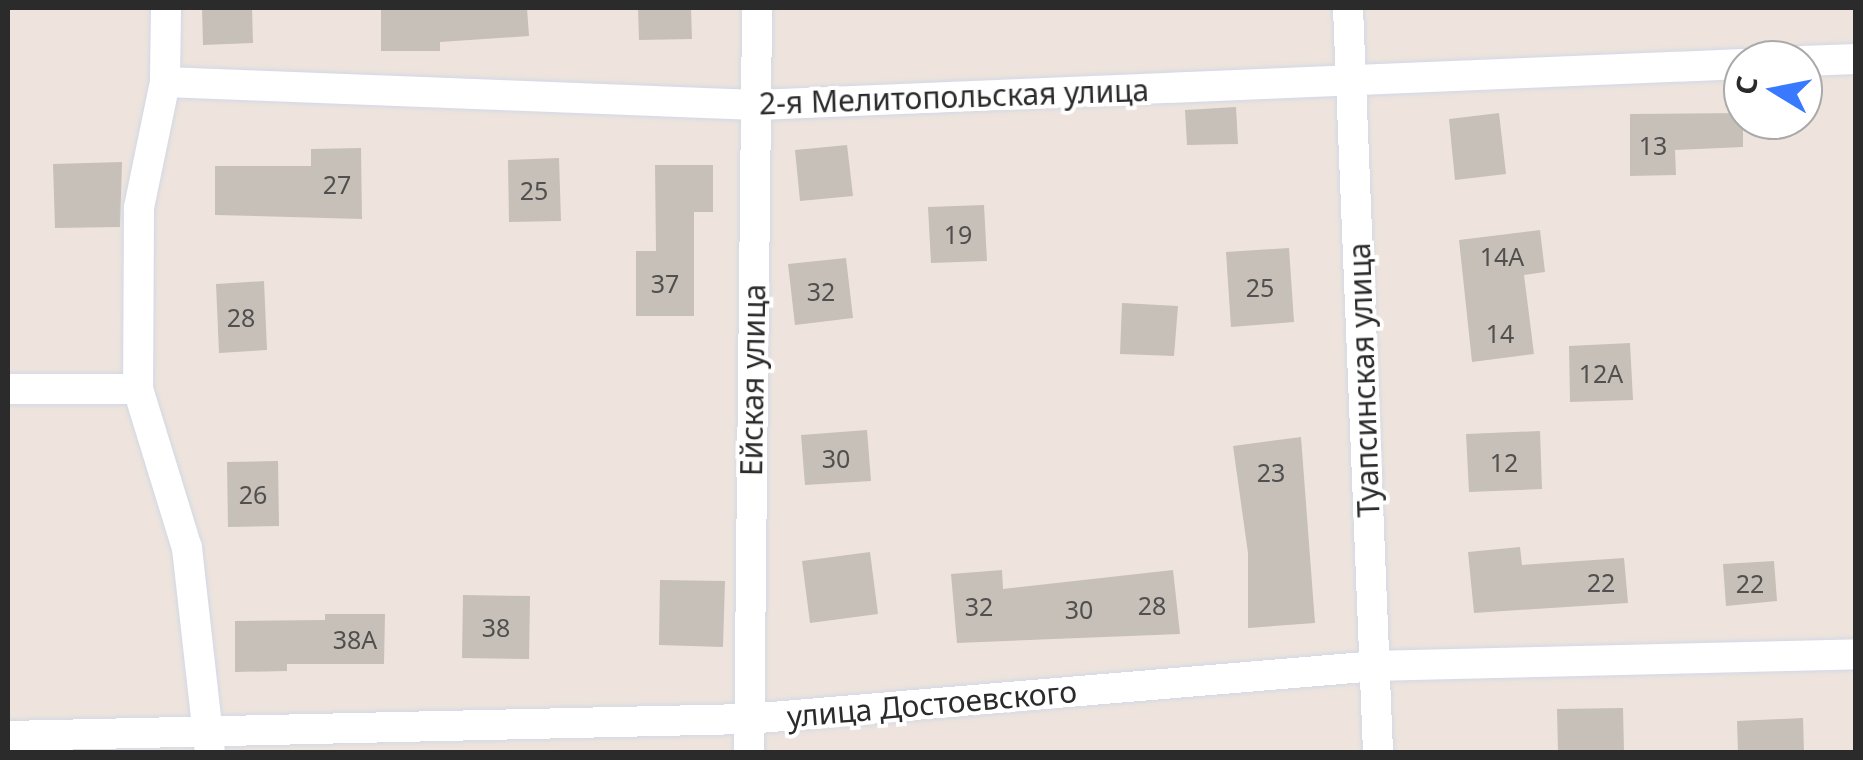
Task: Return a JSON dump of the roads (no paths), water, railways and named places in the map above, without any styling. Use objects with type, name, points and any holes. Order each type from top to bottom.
[{"type":"street","points":[[166,8],[165,82],[138,208],[138,389],[188,548],[211,741]]},
{"type":"street","name":"Ейская улица","points":[[749,752],[757,8]]},
{"type":"street","name":"Туапсинская улица","points":[[1348,8],[1378,752]]},
{"type":"street","points":[[1823,60],[1856,59]]},
{"type":"street","name":"2-я Мелитопольская улица","points":[[165,82],[757,105],[1723,65]]},
{"type":"street","points":[[8,389],[138,389]]},
{"type":"street","name":"улица Достоевского","points":[[8,736],[93,743],[211,741],[748,719],[1376,666],[1856,654]]}]
